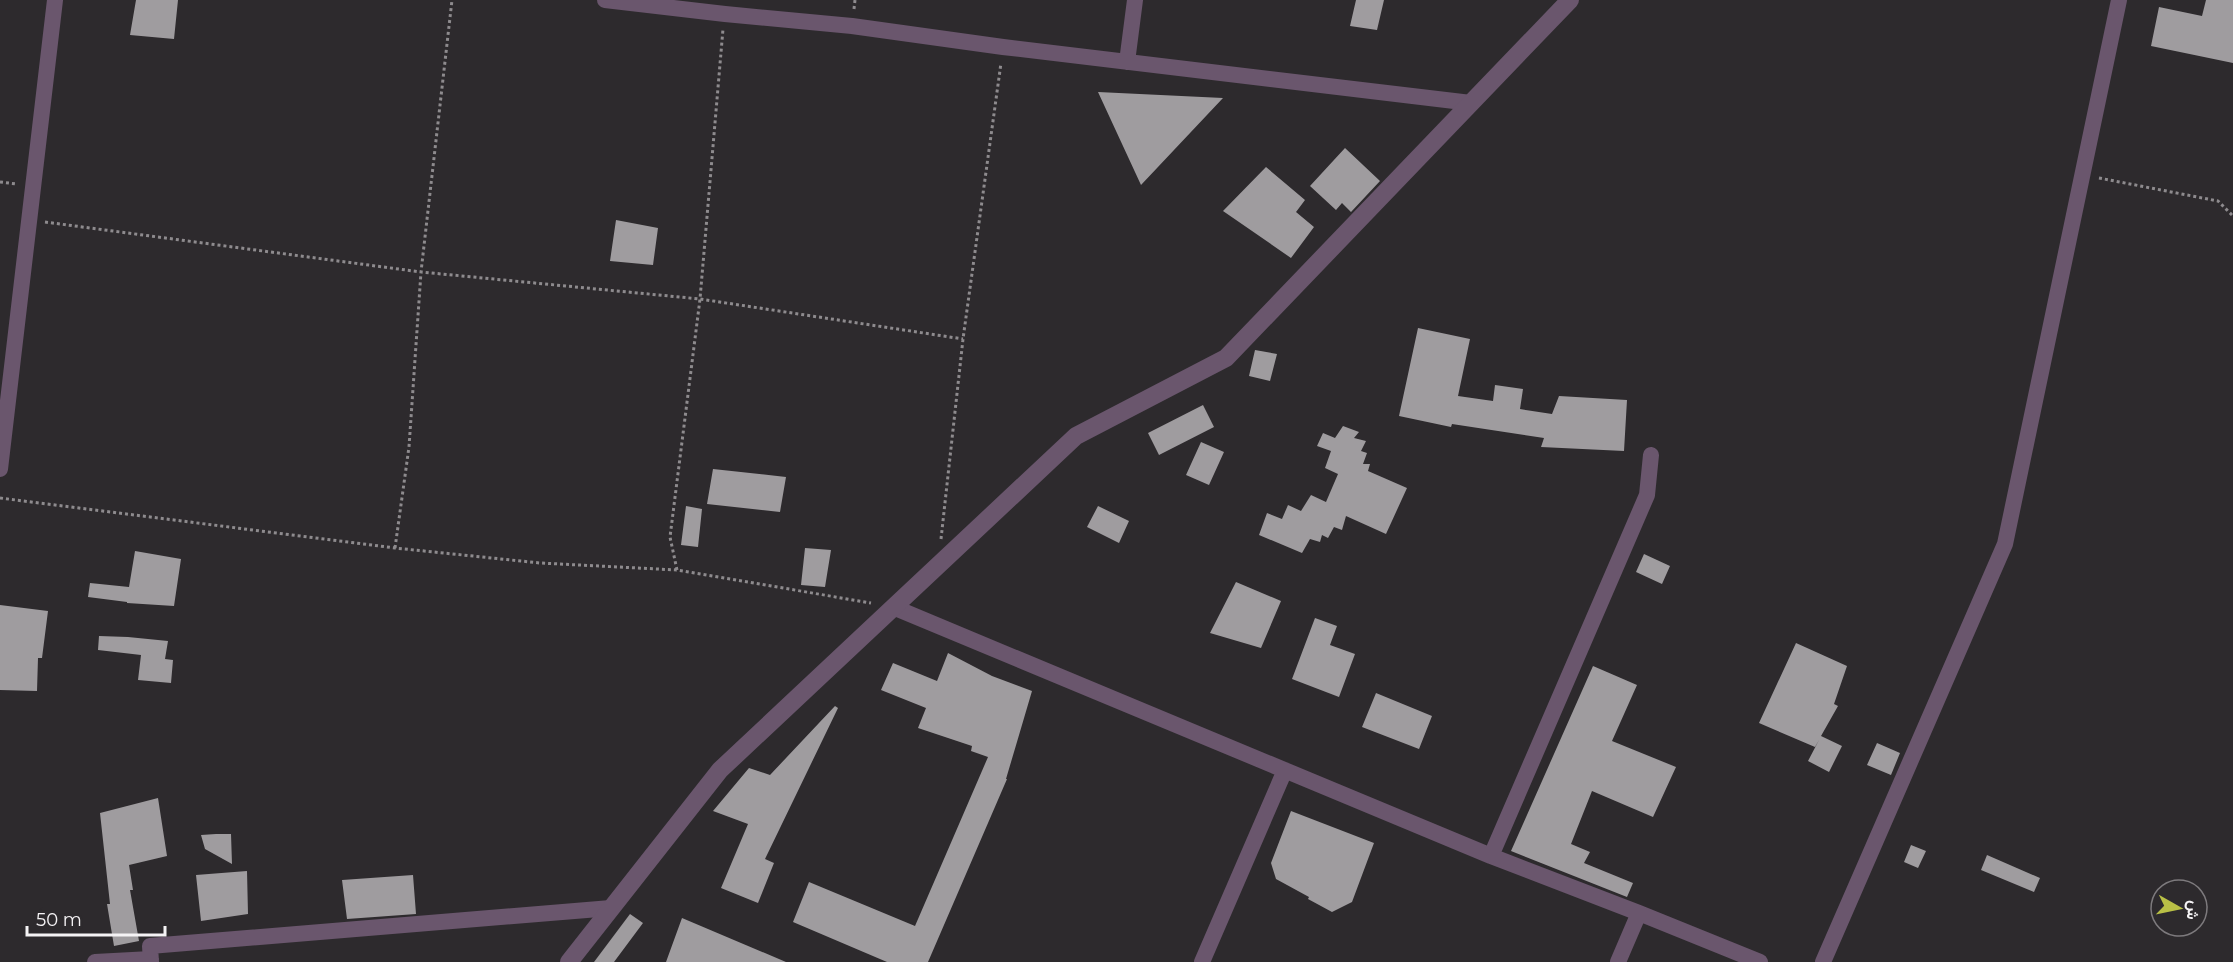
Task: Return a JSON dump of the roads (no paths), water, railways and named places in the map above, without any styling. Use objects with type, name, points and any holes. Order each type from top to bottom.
[{"type":"street","points":[[0,469],[55,0]]},
{"type":"street","points":[[605,0],[852,26],[1003,47],[1471,103]]},
{"type":"street","points":[[1127,62],[1135,0]]},
{"type":"street","points":[[569,962],[720,770],[1076,435],[1226,358],[1569,0]]},
{"type":"street","points":[[1823,962],[2005,544],[2119,0]]},
{"type":"street","points":[[1491,856],[1647,495],[1652,455]]},
{"type":"street","points":[[893,607],[1491,856],[1760,962]]},
{"type":"street","points":[[1202,962],[1285,770]]},
{"type":"street","points":[[95,962],[151,960],[150,946],[611,908]]},
{"type":"street","points":[[1618,962],[1639,913]]}]
